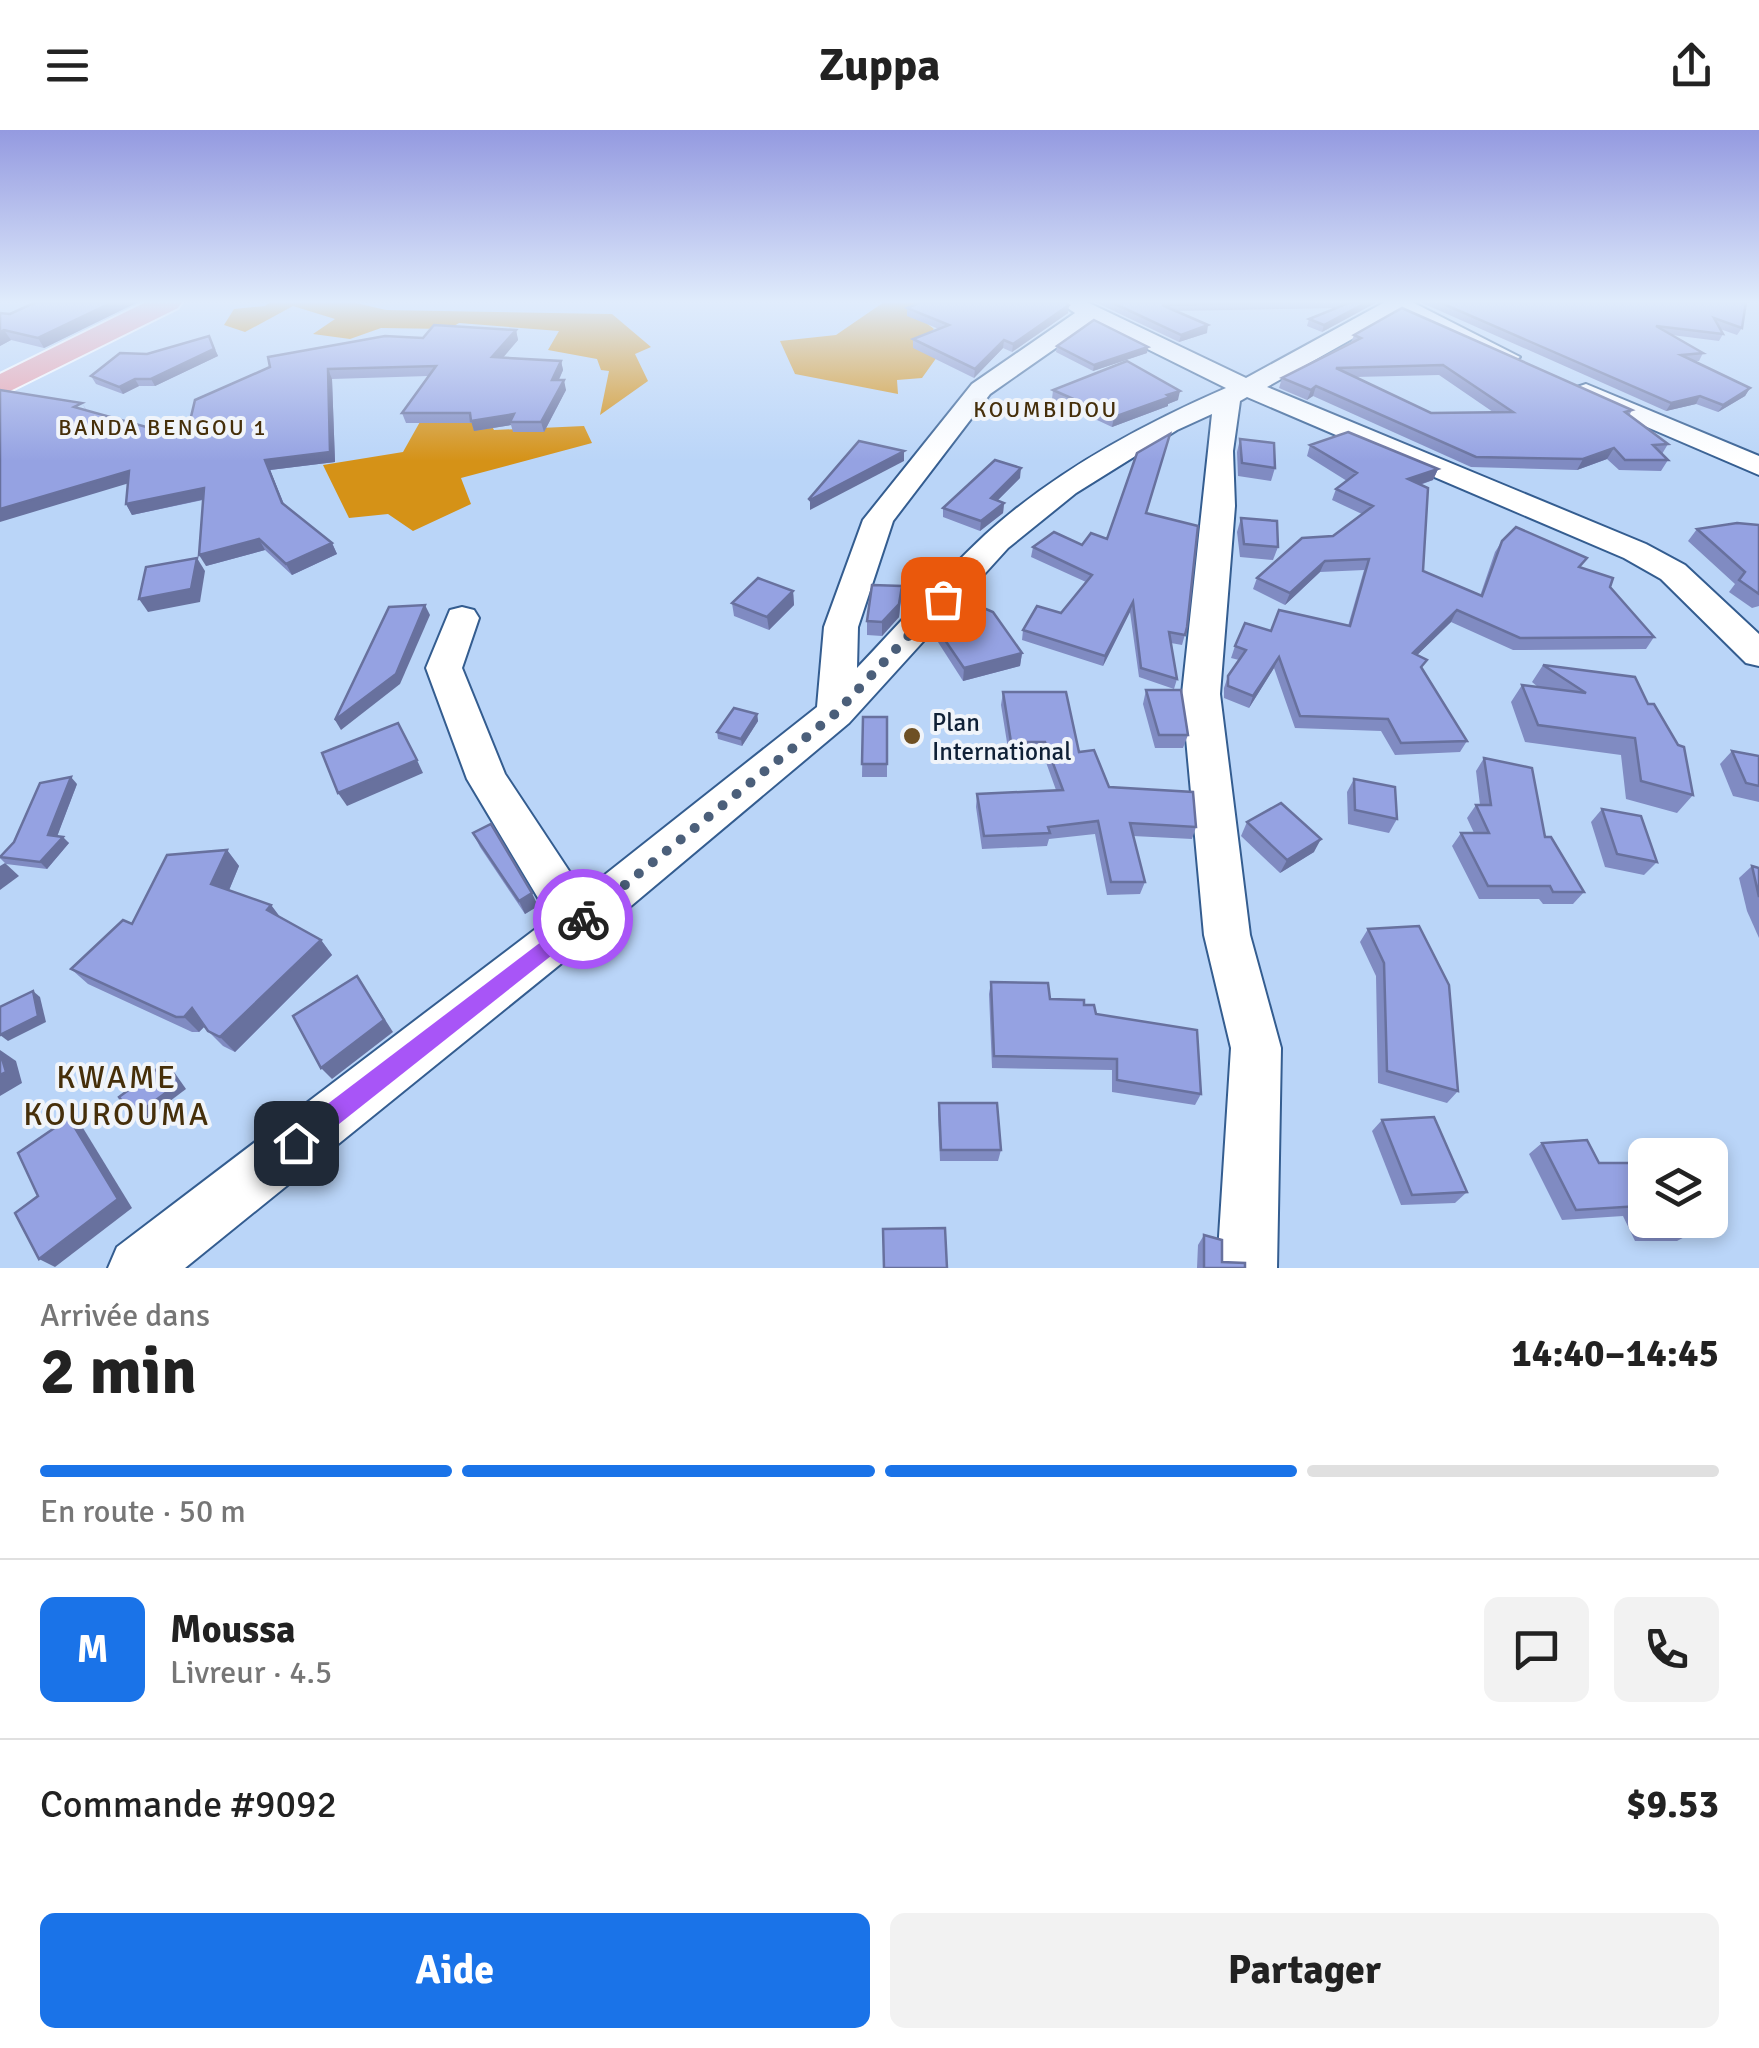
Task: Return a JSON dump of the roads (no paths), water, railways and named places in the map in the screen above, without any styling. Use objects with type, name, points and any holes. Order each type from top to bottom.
[{"type":"main road","points":[[0,386],[62,355]]},
{"type":"street","points":[[836,713],[841,627],[878,520],[981,389],[1022,355]]},
{"type":"street","points":[[1169,355],[1238,392],[1635,552],[1673,572],[1759,654]]},
{"type":"street","points":[[138,1268],[578,923],[836,713],[997,542],[1120,452],[1305,355]]},
{"type":"street","points":[[1507,355],[1527,365]]},
{"type":"street","points":[[1562,381],[1759,466]]},
{"type":"street","points":[[1238,392],[1219,450],[1220,506],[1201,694],[1227,935],[1256,1048],[1247,1268]]},
{"type":"street","points":[[462,618],[444,668],[487,779],[578,923]]},
{"type":"place","name":"Plan International","points":[[912,736]]},
{"type":"district","name":"KOUMBIDOU","points":[[1046,409]]},
{"type":"district","name":"BANDA BENGOU 1","points":[[163,427]]},
{"type":"district","name":"KWAME KOUROUMA","points":[[117,1096]]}]
